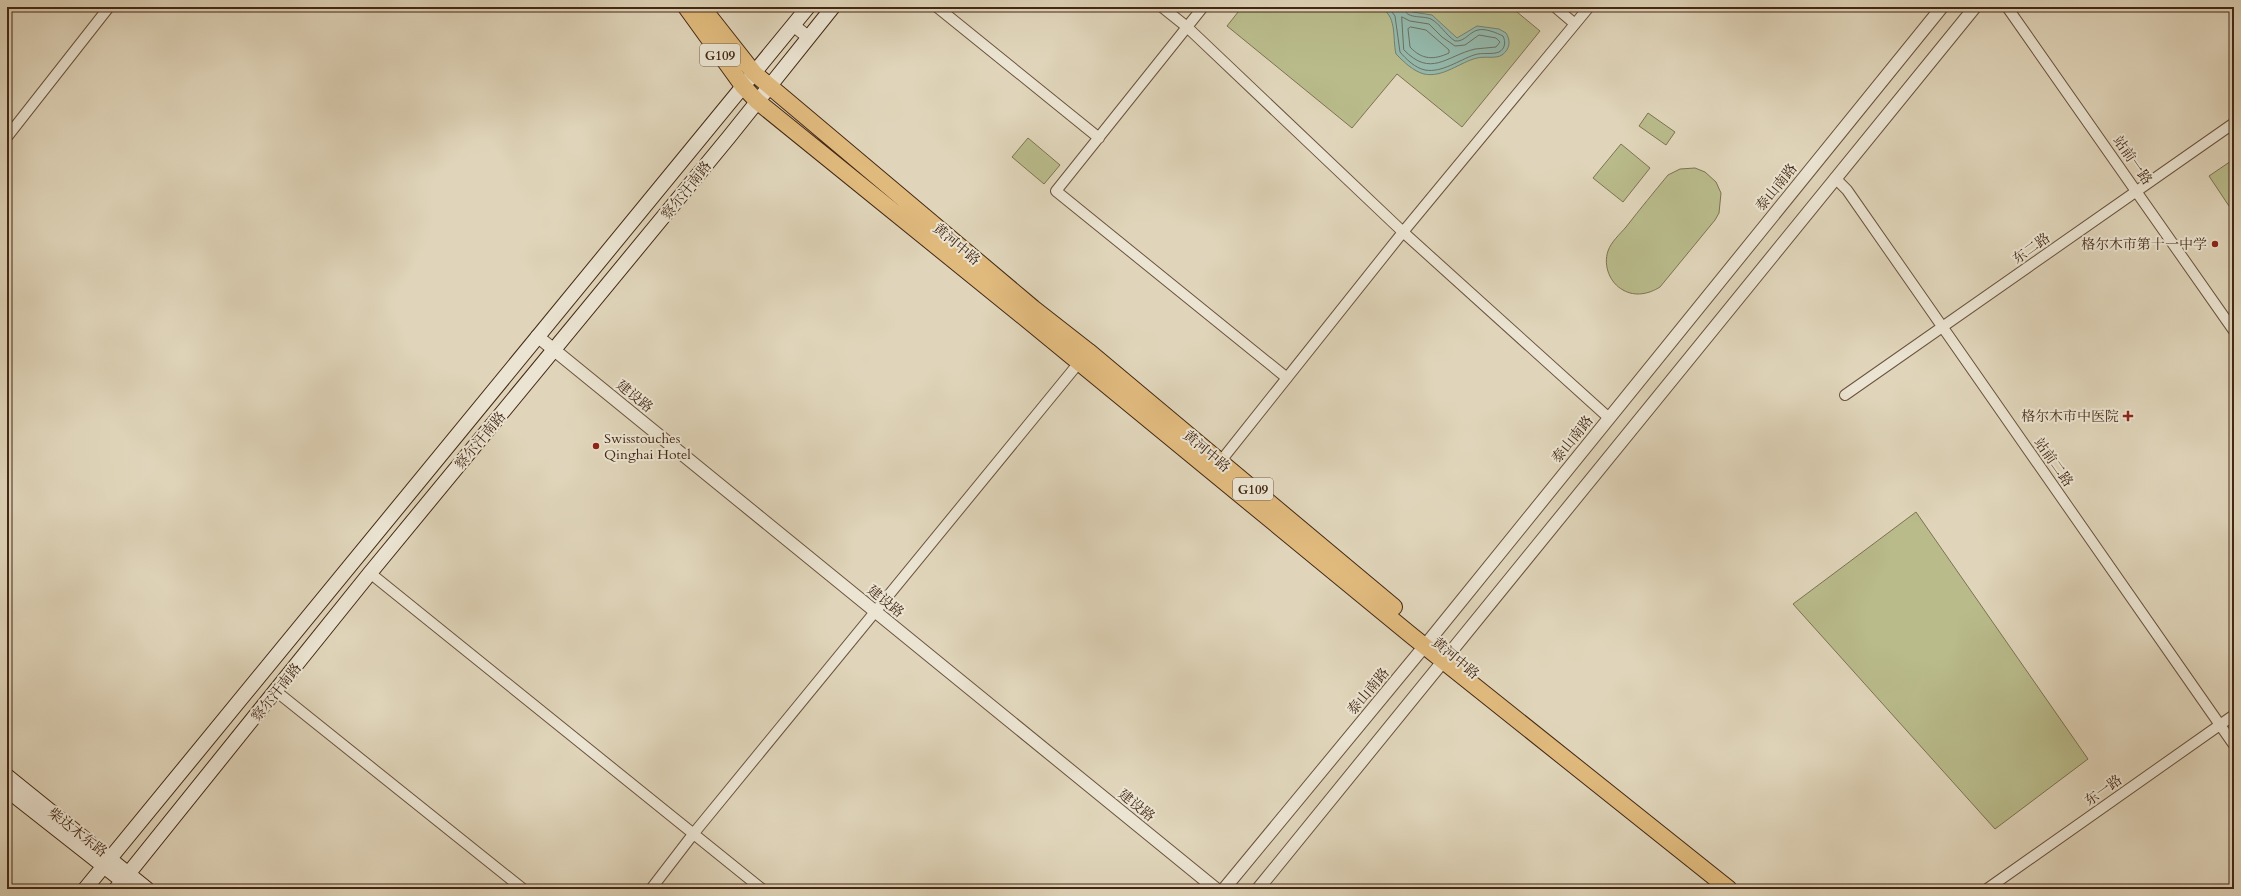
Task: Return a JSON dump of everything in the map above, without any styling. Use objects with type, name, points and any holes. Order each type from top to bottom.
[{"type":"highway","name":"G109","points":[[686,7],[743,86],[757,101]]},
{"type":"highway","name":"G109","points":[[702,7],[754,73],[770,86]]},
{"type":"highway","name":"黄河中路","points":[[770,86],[1027,303],[1084,357],[1729,889]]},
{"type":"highway","name":"黄河中路","points":[[757,101],[1220,462],[1429,641]]},
{"type":"highway","name":"黄河中路","points":[[1447,656],[1739,889]]},
{"type":"main road","name":"察尔汗南路","points":[[85,889],[808,7]]},
{"type":"main road","name":"察尔汗南路","points":[[125,883],[370,573],[555,350],[833,7]]},
{"type":"main road","name":"柴达木东路","points":[[7,776],[107,862],[125,883],[147,889]]},
{"type":"main road","name":"柴达木东路","points":[[7,790],[107,862]]},
{"type":"street","points":[[7,137],[109,7]]},
{"type":"street","points":[[937,7],[1099,138]]},
{"type":"street","points":[[1162,7],[1187,27],[1403,232],[1609,418]]},
{"type":"street","points":[[1203,7],[1056,191],[1287,378]]},
{"type":"street","points":[[1555,7],[1575,24]]},
{"type":"street","points":[[1220,462],[1403,232],[1589,7]]},
{"type":"street","name":"泰山南路","points":[[1224,889],[1429,641],[1942,7]]},
{"type":"street","points":[[1258,889],[1975,7]]},
{"type":"street","name":"站前一路","points":[[2007,7],[2234,331]]},
{"type":"street","points":[[793,25],[808,37]]},
{"type":"street","name":"东二路","points":[[1845,395],[2234,123]]},
{"type":"street","name":"站前二路","points":[[1835,178],[1847,190],[2234,745]]},
{"type":"street","name":"建设路","points":[[537,336],[1216,889]]},
{"type":"street","points":[[651,889],[694,833],[1084,357]]},
{"type":"street","points":[[370,573],[762,889]]},
{"type":"street","points":[[277,692],[523,889]]},
{"type":"street","name":"东一路","points":[[1987,889],[2234,714]]},
{"type":"green space","points":[[1242,7],[1511,7],[1540,31],[1462,127],[1397,74],[1352,128],[1227,26]]},
{"type":"green space","points":[[1648,113],[1675,132],[1666,145],[1639,126]]},
{"type":"green space","points":[[1028,138],[1060,165],[1044,184],[1012,157]]},
{"type":"green space","points":[[1621,144],[1650,168],[1623,202],[1593,178]]},
{"type":"green space","points":[[2234,159],[2234,211],[2233,212],[2209,176]]},
{"type":"green space","points":[[1695,168],[1705,172],[1716,182],[1721,193],[1719,213],[1715,220],[1660,287],[1642,294],[1637,294],[1628,292],[1618,287],[1611,279],[1606,262],[1611,244],[1668,175],[1680,169]]},
{"type":"green space","points":[[1916,512],[2088,759],[1995,829],[1793,604]]},
{"type":"water","points":[[1378,7],[1406,7],[1412,12],[1432,15],[1457,38],[1477,26],[1499,29],[1508,36],[1509,45],[1505,53],[1499,56],[1477,58],[1438,74],[1431,75],[1420,73],[1405,63],[1396,54],[1391,20],[1389,15],[1384,10]]},
{"type":"place","name":"格尔木市第十一中学","points":[[2215,244]]},
{"type":"place","name":"格尔木市中医院","points":[[2128,416]]},
{"type":"place","name":"Swisstouches Qinghai Hotel","points":[[596,446]]}]
